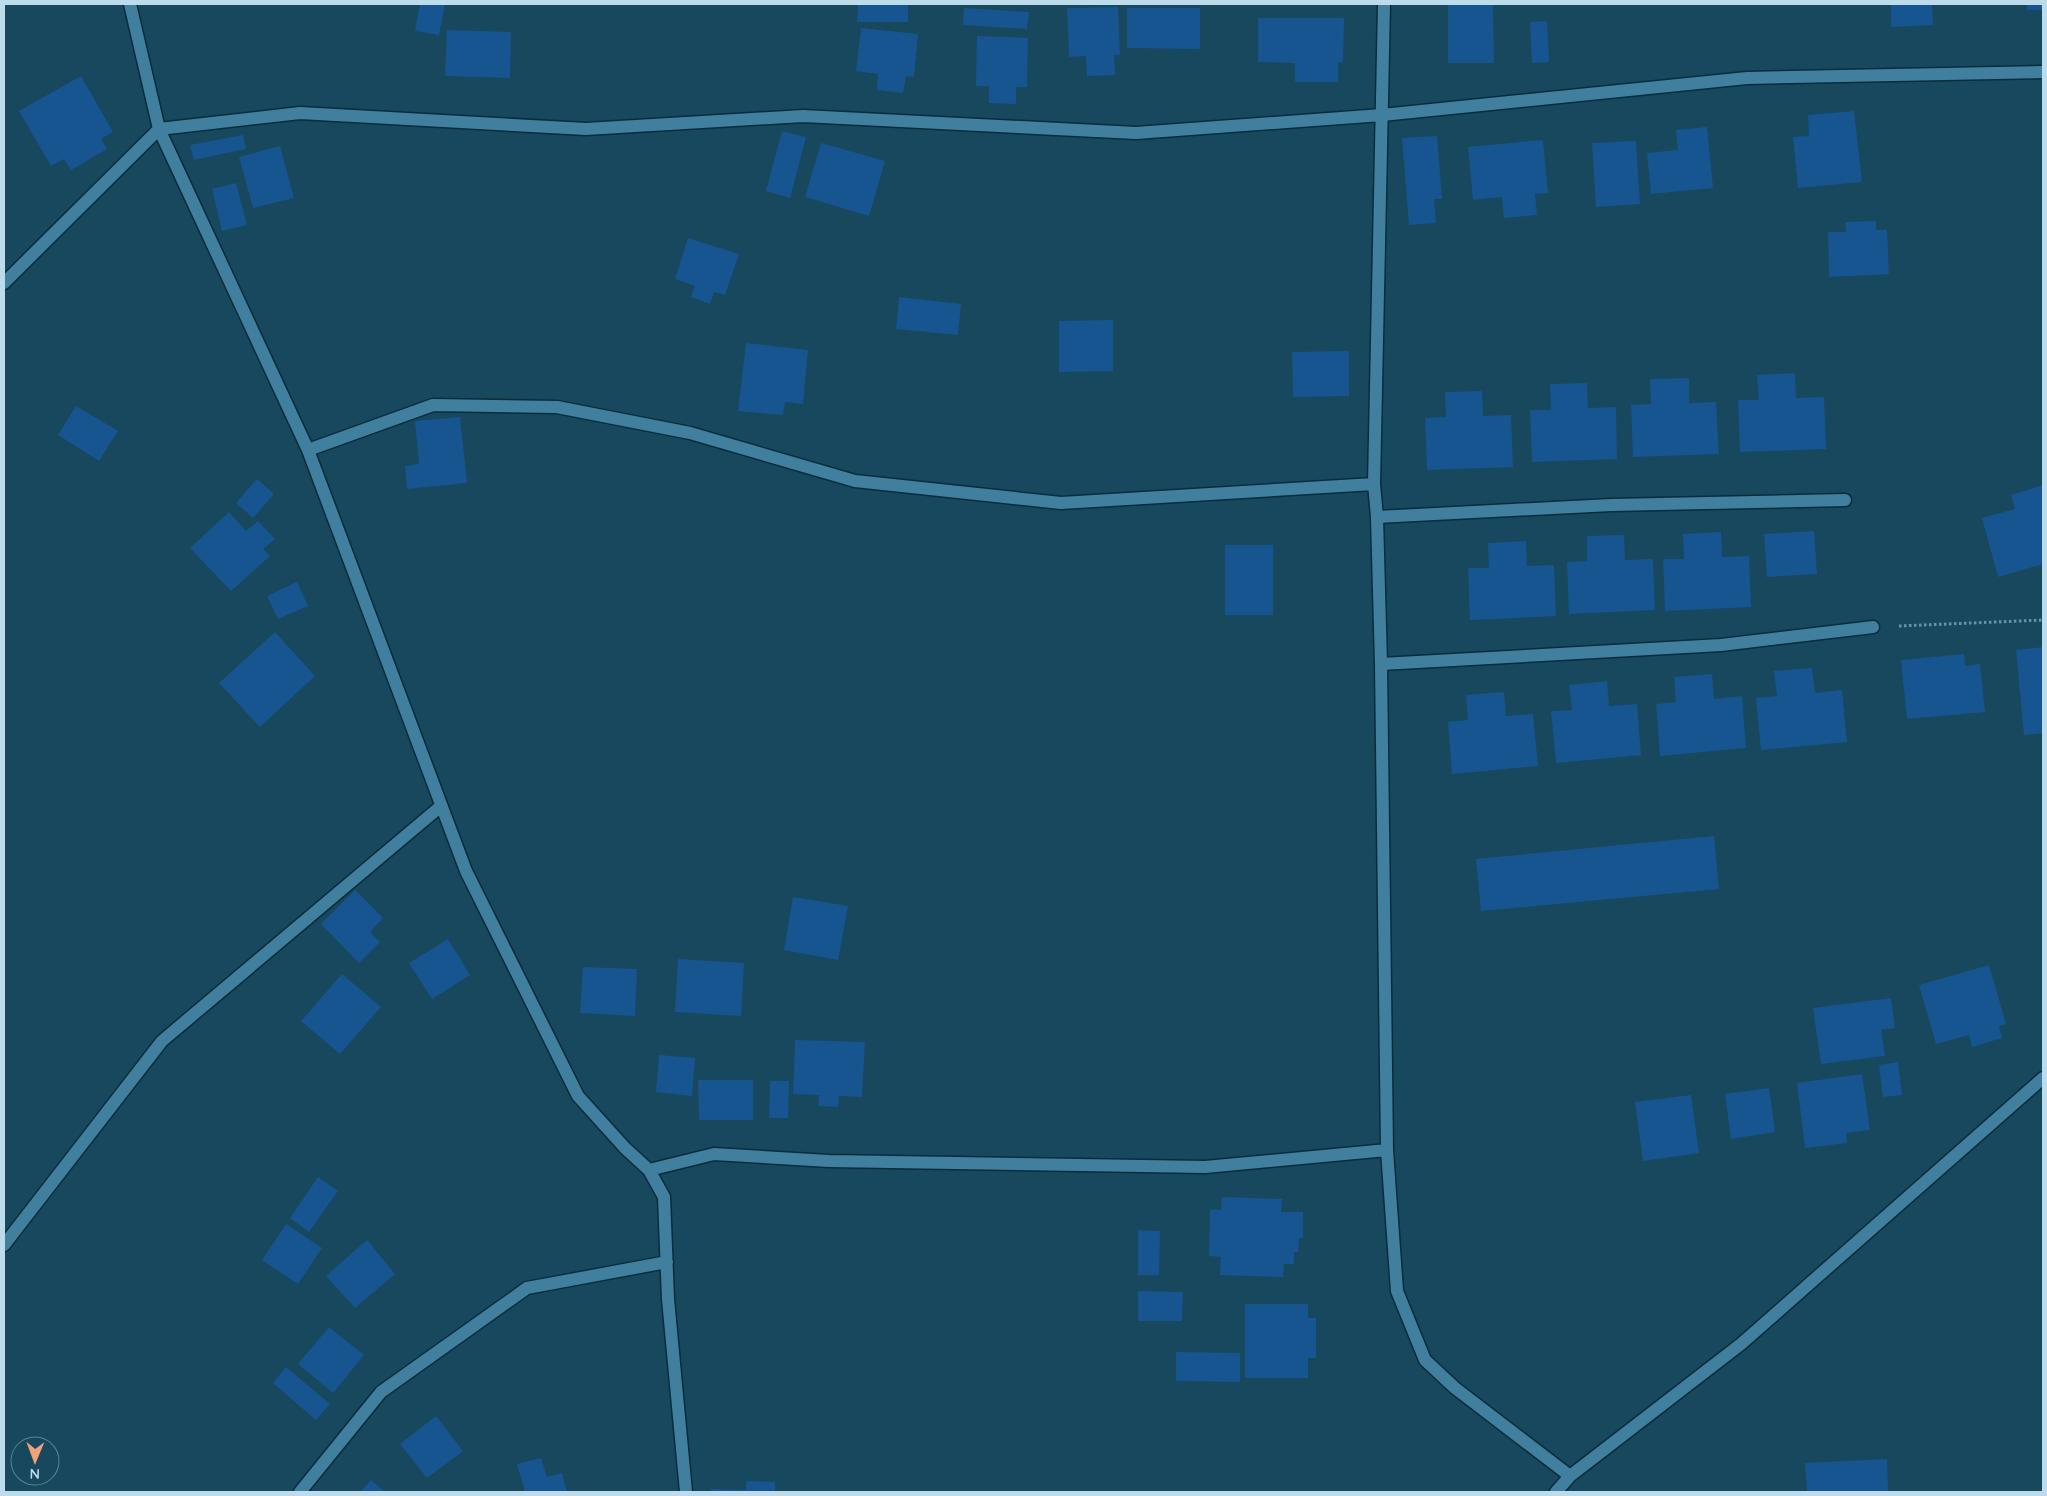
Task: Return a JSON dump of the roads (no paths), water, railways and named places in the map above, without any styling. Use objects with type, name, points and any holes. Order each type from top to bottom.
[{"type":"street","points":[[130,4],[159,129],[308,450],[466,871],[578,1096],[624,1148],[649,1170],[664,1197],[668,1299],[686,1492]]},
{"type":"street","points":[[1384,4],[1374,484],[1377,517],[1381,664],[1387,1150],[1397,1291],[1425,1360],[1455,1388],[1570,1476]]},
{"type":"street","points":[[4,283],[159,129],[300,113],[586,129],[803,116],[1136,133],[1382,114],[1747,78],[2043,72]]},
{"type":"street","points":[[308,450],[433,405],[557,408],[690,433],[855,481],[1061,503],[1374,484]]},
{"type":"street","points":[[1377,517],[1611,505],[1845,500]]},
{"type":"street","points":[[1381,664],[1721,645],[1873,627]]},
{"type":"street","points":[[4,1245],[162,1041],[441,806]]},
{"type":"street","points":[[1556,1492],[1570,1476],[1742,1344],[2043,1078]]},
{"type":"street","points":[[649,1170],[714,1154],[829,1161],[1205,1167],[1387,1150]]},
{"type":"street","points":[[300,1492],[381,1392],[527,1288],[667,1262]]}]
